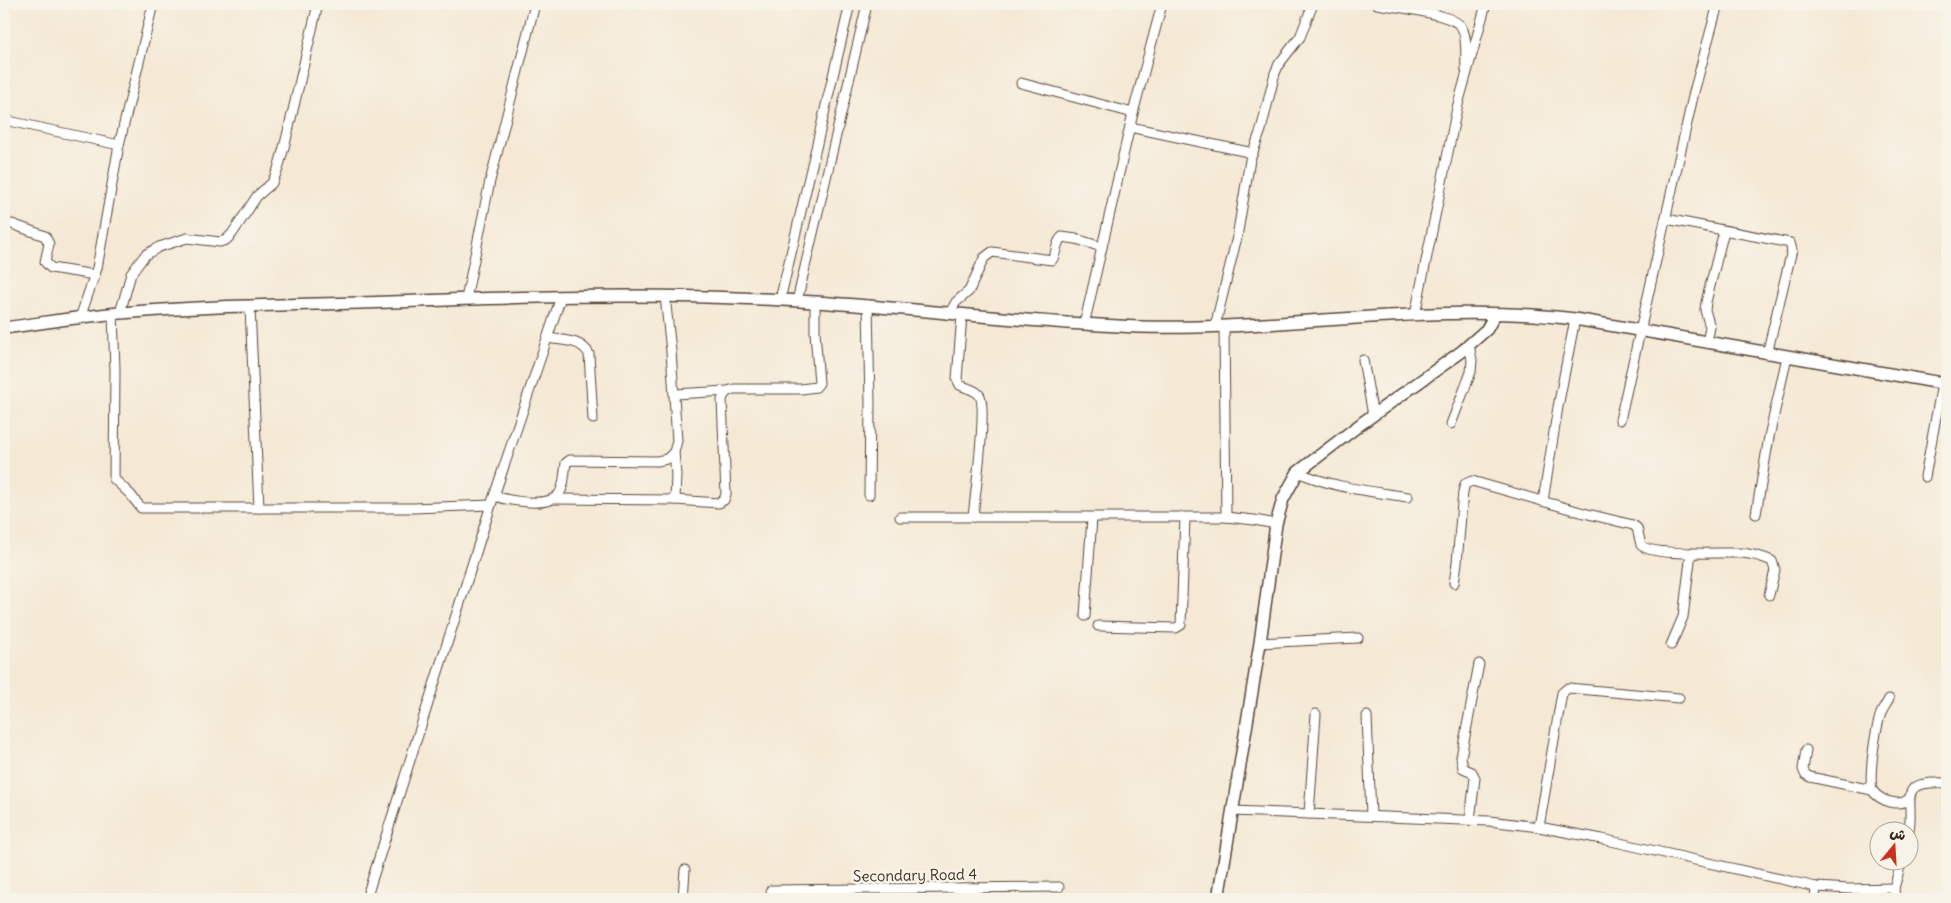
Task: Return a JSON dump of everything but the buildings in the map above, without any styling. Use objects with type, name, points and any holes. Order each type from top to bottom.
[{"type":"street","points":[[80,318],[95,276],[120,144],[153,4]]},
{"type":"street","points":[[318,4],[286,140],[272,183],[257,196],[226,240],[220,242],[187,238],[159,247],[145,255],[131,274],[117,313],[114,474],[116,482],[130,494],[140,508],[413,508],[492,505]]},
{"type":"street","points":[[466,299],[490,181],[535,4]]},
{"type":"street","points":[[780,300],[850,4]]},
{"type":"street","points":[[797,301],[867,4]]},
{"type":"street","points":[[1084,325],[1133,114],[1162,4]]},
{"type":"street","points":[[1226,517],[1220,326],[1252,153],[1261,130],[1279,64],[1300,37],[1313,4]]},
{"type":"street","points":[[1377,4],[1437,15],[1457,22],[1462,28],[1465,39],[1466,80]]},
{"type":"street","points":[[1415,315],[1457,108],[1486,4]]},
{"type":"street","points":[[1620,420],[1694,92],[1718,4]]},
{"type":"street","points":[[1021,83],[1133,114]]},
{"type":"street","points":[[4,120],[120,144]]},
{"type":"street","points":[[1130,127],[1252,153]]},
{"type":"street","points":[[1666,219],[1786,242],[1792,246],[1767,354]]},
{"type":"street","points":[[4,224],[12,224],[46,236],[49,244],[45,262],[51,268],[95,276]]},
{"type":"street","points":[[1707,342],[1710,326],[1705,310],[1706,302],[1724,231]]},
{"type":"street","points":[[949,314],[956,302],[969,291],[984,258],[992,252],[1052,260],[1059,240],[1062,237],[1102,247]]},
{"type":"street","points":[[665,296],[678,441],[674,452],[676,475],[675,500]]},
{"type":"street","points":[[4,328],[117,313],[250,306],[466,299],[665,296],[868,305],[962,316],[1084,325],[1147,327],[1220,326],[1445,313],[1548,316],[1640,330],[1944,384],[1924,477]]},
{"type":"street","points":[[366,899],[492,505],[561,297]]},
{"type":"street","points":[[675,394],[734,389],[801,389],[816,387],[819,383],[815,332],[816,302]]},
{"type":"street","points":[[868,305],[869,495]]},
{"type":"street","points":[[250,306],[259,508]]},
{"type":"street","points":[[1218,899],[1260,643],[1276,524],[1283,498],[1298,472],[1319,454],[1469,346],[1487,329],[1495,314]]},
{"type":"street","points":[[962,316],[957,379],[960,385],[977,392],[981,397],[982,416],[974,517]]},
{"type":"street","points":[[1543,501],[1574,319]]},
{"type":"street","points":[[548,338],[578,343],[585,347],[590,354],[592,419]]},
{"type":"street","points":[[1451,424],[1471,372],[1472,360],[1469,346]]},
{"type":"street","points":[[1756,514],[1769,437],[1787,357]]},
{"type":"street","points":[[1363,360],[1373,415]]},
{"type":"street","points":[[495,496],[505,500],[542,502],[554,499],[675,500],[719,503],[724,500],[726,494],[722,400],[723,395],[727,391]]},
{"type":"street","points":[[554,499],[560,493],[566,463],[570,460],[657,461],[667,458],[674,452]]},
{"type":"street","points":[[1298,472],[1315,480],[1338,486],[1408,497]]},
{"type":"street","points":[[1454,582],[1461,506],[1465,484],[1472,481],[1633,525],[1637,528],[1641,545],[1644,548],[1669,552],[1745,554],[1772,561],[1775,570],[1769,595]]},
{"type":"street","points":[[900,517],[1226,517],[1276,524]]},
{"type":"street","points":[[1085,616],[1092,518]]},
{"type":"street","points":[[1098,626],[1176,628],[1181,625],[1185,518]]},
{"type":"street","points":[[1671,645],[1683,617],[1691,553]]},
{"type":"street","points":[[1260,643],[1358,638]]},
{"type":"street","points":[[1470,820],[1475,778],[1472,772],[1462,768],[1461,757],[1479,664]]},
{"type":"street","points":[[1538,827],[1564,690],[1568,688],[1679,698]]},
{"type":"street","points":[[1872,790],[1870,777],[1880,716],[1889,699]]},
{"type":"street","points":[[1309,814],[1316,714]]},
{"type":"street","points":[[1367,716],[1371,816]]},
{"type":"street","points":[[1806,750],[1803,769],[1805,774],[1810,777],[1872,790],[1882,799],[1897,803],[1902,803],[1909,799]]},
{"type":"street","points":[[1912,820],[1909,799],[1911,792],[1921,784],[1947,784]]},
{"type":"street","points":[[1232,811],[1470,820],[1538,827],[1602,838],[1816,887],[1850,889],[1894,888]]},
{"type":"street","points":[[683,899],[685,870]]},
{"type":"street","points":[[1895,899],[1894,888],[1899,870]]},
{"type":"street","name":"Secondary Road 4","points":[[771,890],[1058,887]]},
{"type":"street","points":[[1816,887],[1816,899]]},
{"type":"street","points":[[962,899],[963,888]]}]
